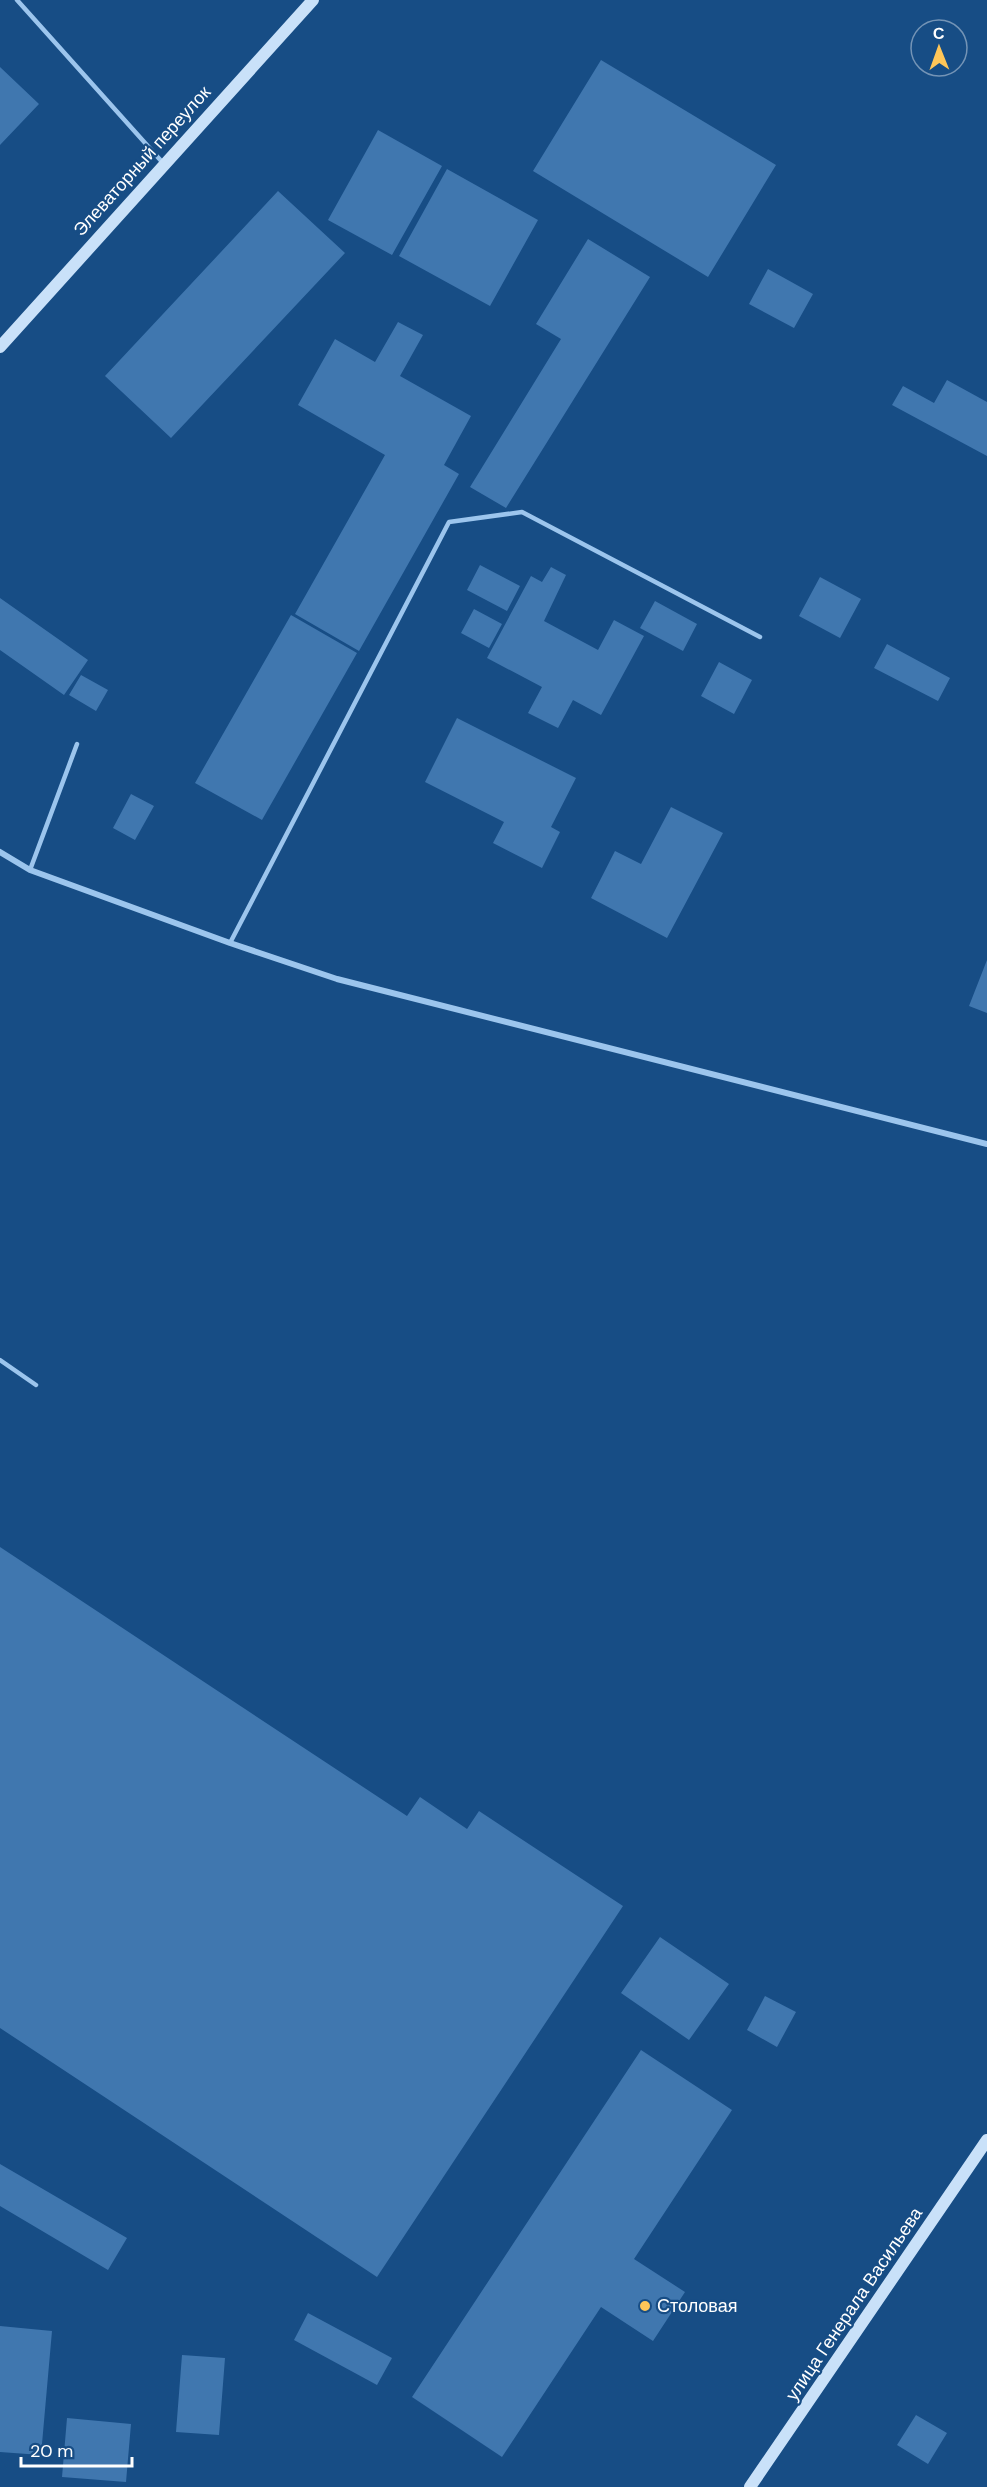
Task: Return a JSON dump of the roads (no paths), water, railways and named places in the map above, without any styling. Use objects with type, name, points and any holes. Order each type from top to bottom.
[{"type":"main road","name":"Элеваторный переулок","points":[[0,347],[163,163],[313,0]]},
{"type":"main road","name":"улица Генерала Васильева","points":[[750,2487],[987,2140]]},
{"type":"street","points":[[0,852],[30,870],[230,943],[337,979],[987,1144]]},
{"type":"lane","points":[[17,0],[163,163]]},
{"type":"lane","points":[[230,943],[450,522],[522,512],[760,637]]},
{"type":"lane","points":[[30,870],[77,744]]},
{"type":"lane","points":[[0,1360],[36,1385]]},
{"type":"place","name":"Столовая","points":[[645,2306]]}]
